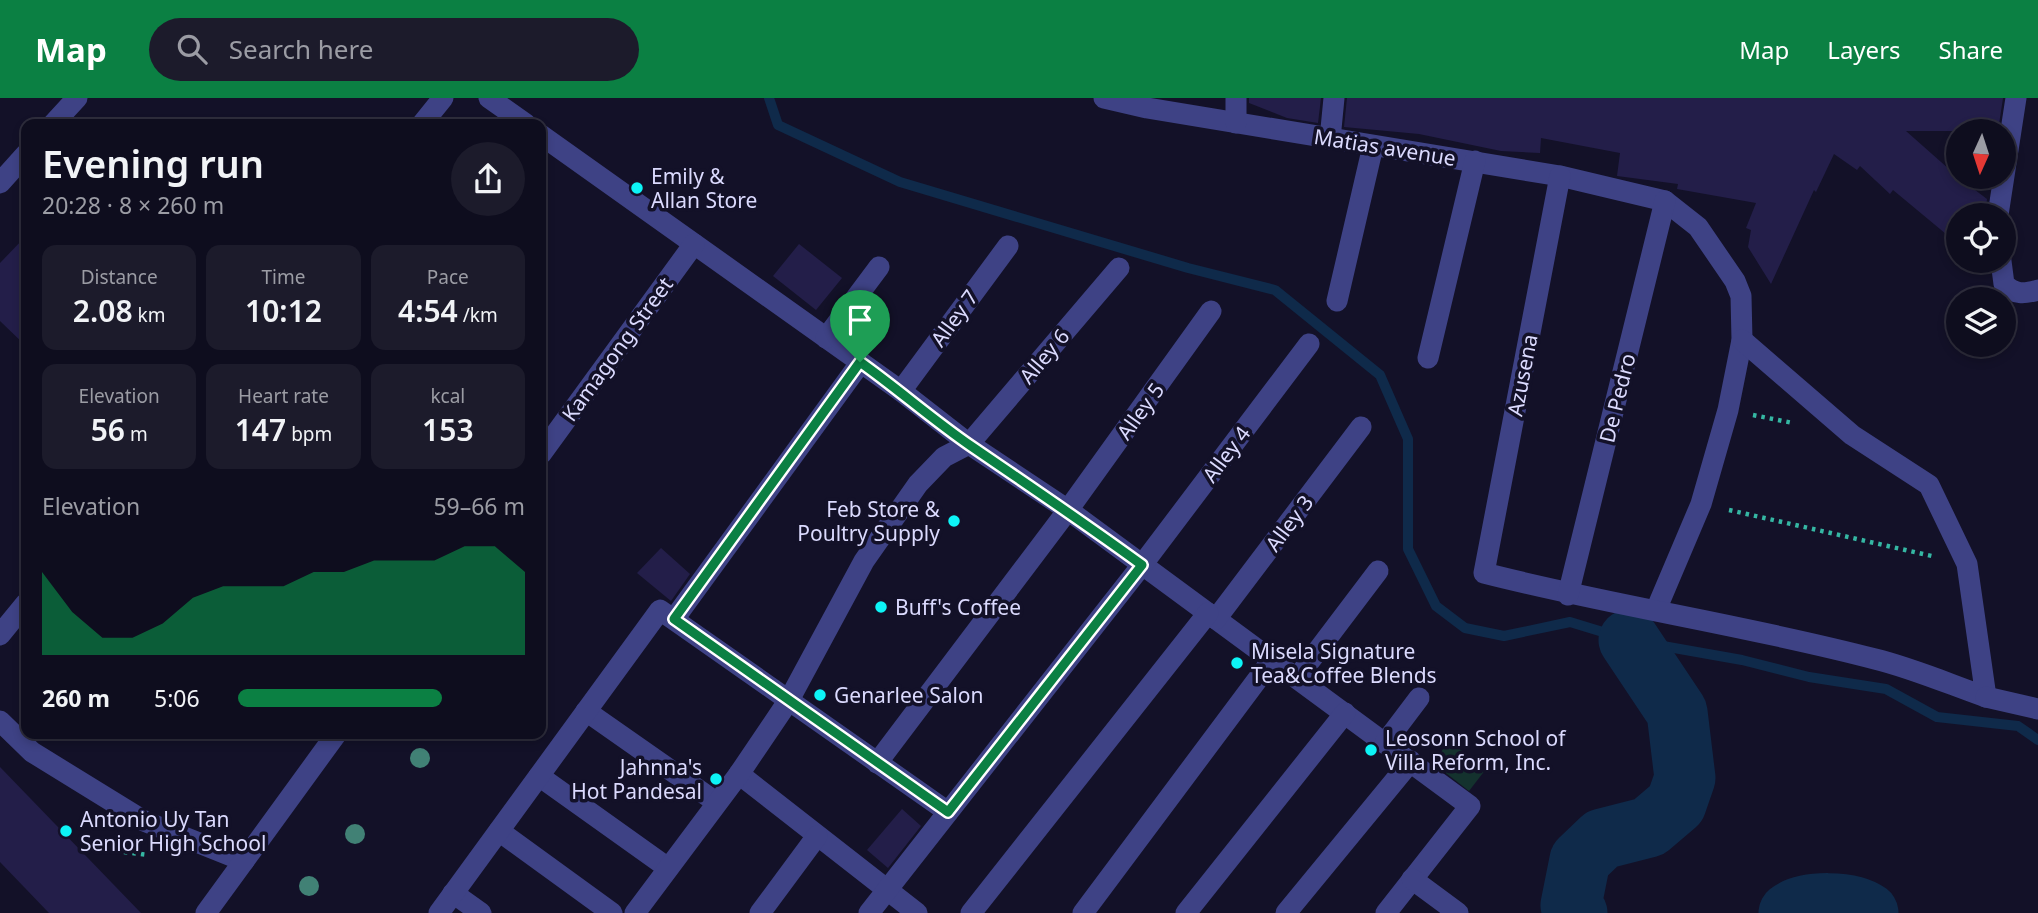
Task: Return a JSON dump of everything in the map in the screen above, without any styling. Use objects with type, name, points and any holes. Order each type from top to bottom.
[{"type":"street","points":[[58,119],[77,98]]},
{"type":"street","points":[[426,119],[443,98]]},
{"type":"street","points":[[489,98],[519,119]]},
{"type":"street","name":"Matias avenue","points":[[1104,98],[1147,108],[1560,176],[1665,201]]},
{"type":"street","points":[[1236,98],[1236,123]]},
{"type":"street","points":[[1330,139],[1334,98]]},
{"type":"street","points":[[2000,203],[2016,98]]},
{"type":"street","points":[[546,139],[901,391],[969,444],[1068,510],[1470,806],[1386,913]]},
{"type":"street","points":[[1337,301],[1373,146]]},
{"type":"street","points":[[0,183],[21,160]]},
{"type":"street","points":[[1428,358],[1475,161]]},
{"type":"street","name":"Azusena","points":[[1560,176],[1484,573],[1568,594]]},
{"type":"street","points":[[1656,610],[1701,504],[1728,410],[1742,340],[1741,296],[1735,281],[1698,227],[1665,201]]},
{"type":"street","name":"De Pedro","points":[[1568,594],[1665,201]]},
{"type":"street","name":"Kamagong Street","points":[[546,447],[694,244]]},
{"type":"street","name":"Alley 7","points":[[901,391],[1008,246]]},
{"type":"street","points":[[826,338],[879,267]]},
{"type":"street","name":"Alley 6","points":[[635,913],[739,774],[789,700],[864,561],[918,484],[944,457],[969,444],[1119,268]]},
{"type":"street","points":[[2002,273],[2004,285],[2018,294],[2033,291]]},
{"type":"street","name":"Alley 5","points":[[877,763],[1068,510],[1212,311]]},
{"type":"street","points":[[1742,340],[1852,435],[1929,485],[1967,564],[1986,697]]},
{"type":"street","name":"Alley 4","points":[[869,913],[1142,565],[1309,344]]},
{"type":"street","points":[[674,619],[860,362]]},
{"type":"street","name":"Alley 3","points":[[971,913],[1361,427]]},
{"type":"street","points":[[1297,678],[1378,571]]},
{"type":"street","points":[[1568,594],[1656,610],[1877,659],[1986,697],[2038,709]]},
{"type":"street","points":[[0,635],[21,609]]},
{"type":"street","points":[[439,913],[660,610],[948,812]]},
{"type":"street","points":[[1083,913],[1272,660]]},
{"type":"street","points":[[1385,743],[1419,698]]},
{"type":"street","points":[[586,711],[716,803]]},
{"type":"street","points":[[1186,913],[1345,713]]},
{"type":"street","points":[[0,722],[32,752],[144,821],[244,861]]},
{"type":"street","points":[[206,913],[333,739]]},
{"type":"street","points":[[1286,913],[1410,761]]},
{"type":"street","points":[[739,774],[917,913]]},
{"type":"street","points":[[539,776],[668,868]]},
{"type":"street","points":[[499,831],[612,913]]},
{"type":"street","points":[[760,913],[817,836]]},
{"type":"street","points":[[1412,879],[1458,913]]},
{"type":"street","points":[[453,893],[481,913]]},
{"type":"path","points":[[1701,504],[1967,564]]},
{"type":"green space","points":[[1449,741],[1486,769],[1469,791],[1433,763]]},
{"type":"building","points":[[1249,98],[1321,98],[1318,123],[1287,118],[1249,103]]},
{"type":"building","points":[[1347,98],[2003,98],[2000,119],[1946,119],[1946,131],[1906,131],[1946,166],[1946,189],[1974,189],[1987,199],[1986,203],[1946,203],[1946,234],[1893,190],[1890,194],[1860,166],[1857,170],[1834,154],[1816,192],[1814,190],[1771,284],[1748,247],[1751,230],[1746,228],[1756,203],[1677,189],[1678,184],[1617,176],[1620,153],[1541,138],[1540,153],[1501,151],[1419,134],[1344,127]]},
{"type":"building","points":[[21,241],[21,341],[0,321],[0,263]]},
{"type":"building","points":[[799,244],[842,278],[816,310],[773,276]]},
{"type":"building","points":[[661,548],[690,574],[671,601],[637,573]]},
{"type":"building","points":[[0,767],[141,913],[49,913],[0,862]]},
{"type":"building","points":[[902,809],[921,826],[888,868],[867,850]]},
{"type":"waterway","points":[[769,98],[778,125],[900,182],[1188,268],[1275,290],[1380,375],[1408,439],[1408,549],[1436,606],[1465,628],[1504,636],[1570,622],[1629,640],[1742,660],[1809,677],[1886,689],[1937,717],[2018,726],[2038,740]]},
{"type":"waterway","points":[[1577,913],[1571,905],[1580,860],[1602,839],[1649,827],[1676,804],[1685,778],[1677,712],[1629,640]]},
{"type":"waterway","points":[[1789,913],[1817,904],[1840,904],[1868,913]]},
{"type":"place","name":"Emily & Allan Store","points":[[637,188]]},
{"type":"place","name":"Feb Store & Poultry Supply","points":[[954,521]]},
{"type":"place","name":"Buff's Coffee","points":[[881,607]]},
{"type":"place","name":"Misela Signature Tea&Coffee Blends","points":[[1237,663]]},
{"type":"place","name":"Genarlee Salon","points":[[820,695]]},
{"type":"place","name":"Leosonn School of Villa Reform, Inc.","points":[[1371,750]]},
{"type":"place","name":"Jahnna's Hot Pandesal","points":[[716,779]]},
{"type":"place","name":"Antonio Uy Tan Senior High School","points":[[66,831]]},
{"type":"route","points":[[860,362],[969,444],[1068,510],[1142,565],[948,812],[674,619],[860,362]]}]
